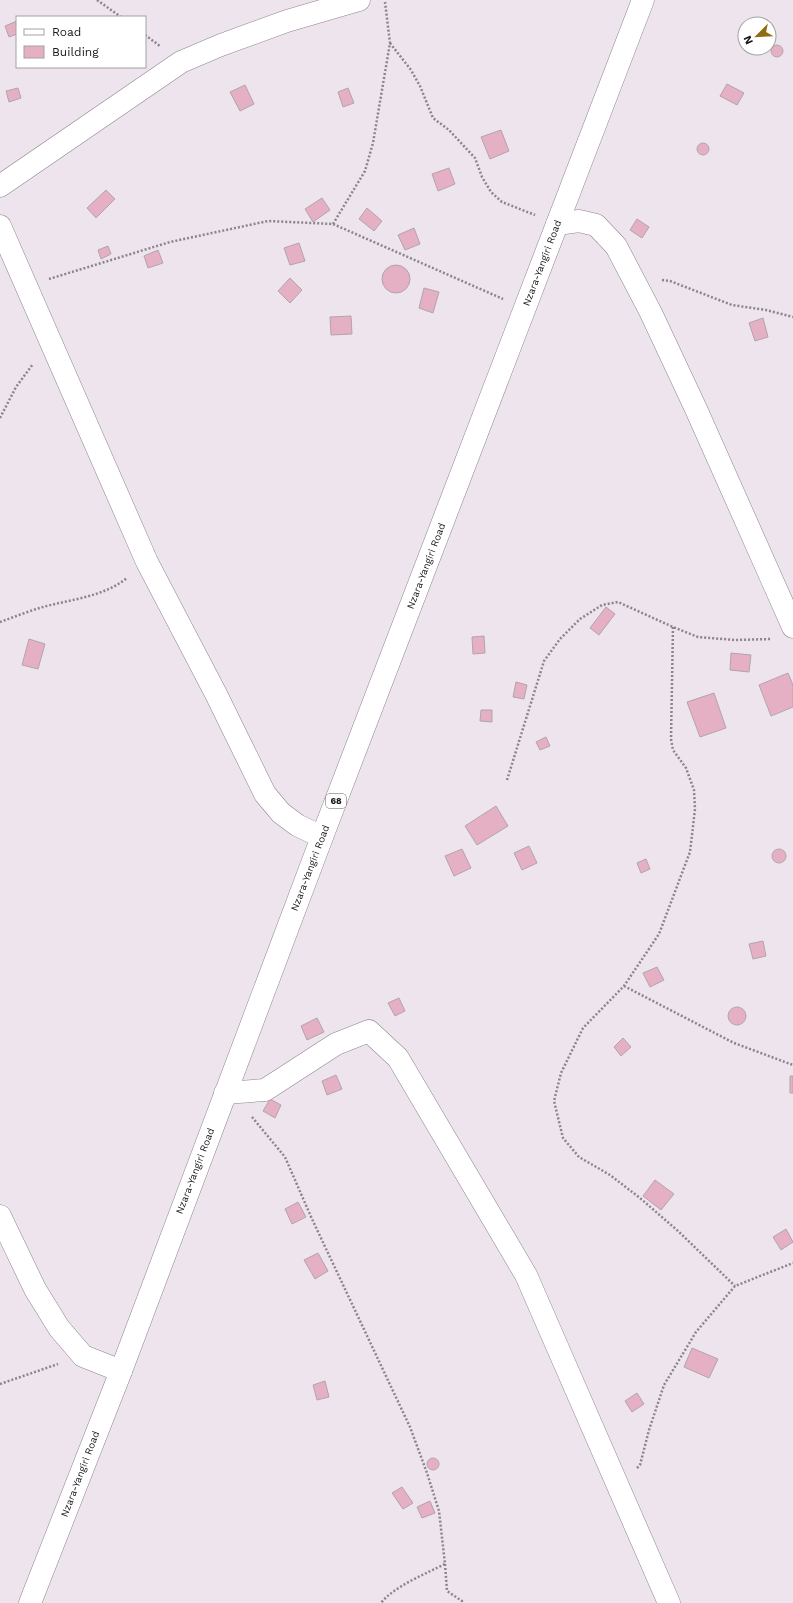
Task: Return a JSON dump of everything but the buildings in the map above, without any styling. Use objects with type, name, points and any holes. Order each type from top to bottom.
[{"type":"street","points":[[0,186],[182,62],[221,45],[287,21],[359,0]]},
{"type":"street","name":"Nzara-Yangiri Road","points":[[30,1603],[121,1370],[322,837],[643,0]]},
{"type":"street","points":[[557,224],[579,221],[596,225],[616,246],[651,313],[693,402],[786,633]]},
{"type":"street","points":[[0,226],[147,562],[216,694],[265,794],[280,813],[297,825],[322,837]]},
{"type":"street","points":[[225,1093],[265,1090],[336,1044],[369,1031],[398,1058],[526,1275],[669,1603]]},
{"type":"street","points":[[0,1216],[35,1289],[59,1328],[83,1356],[121,1370]]},
{"type":"path","points":[[97,0],[120,16]]},
{"type":"path","points":[[333,224],[365,171],[373,143],[390,43],[385,0]]},
{"type":"path","points":[[390,43],[411,70],[420,86],[433,118],[449,130],[475,158],[482,176],[491,192],[502,202],[557,224]]},
{"type":"path","points":[[27,286],[170,242],[268,221],[333,224],[525,309]]},
{"type":"path","points":[[632,275],[670,281],[732,305],[766,310],[793,317]]},
{"type":"path","points":[[0,418],[16,388],[50,339]]},
{"type":"path","points":[[0,622],[42,607],[95,595],[118,585],[147,562]]},
{"type":"path","points":[[507,780],[544,661],[560,639],[580,619],[602,605],[618,602],[673,628],[698,637],[735,640],[786,633]]},
{"type":"path","points":[[673,628],[671,739],[673,750],[686,768],[694,790],[695,809],[690,852],[659,934],[624,986],[584,1028],[560,1073],[554,1101],[562,1138],[579,1157],[610,1175],[662,1217],[736,1286]]},
{"type":"path","points":[[624,986],[734,1043],[793,1065]]},
{"type":"path","points":[[225,1093],[250,1114],[285,1157],[312,1219],[410,1427],[439,1511],[446,1564],[447,1591],[462,1601],[461,1603]]},
{"type":"path","points":[[618,1488],[640,1465],[649,1430],[664,1385],[696,1332],[736,1286],[793,1263]]},
{"type":"path","points":[[0,1384],[83,1356]]},
{"type":"path","points":[[382,1603],[385,1598],[395,1590],[446,1564]]}]
